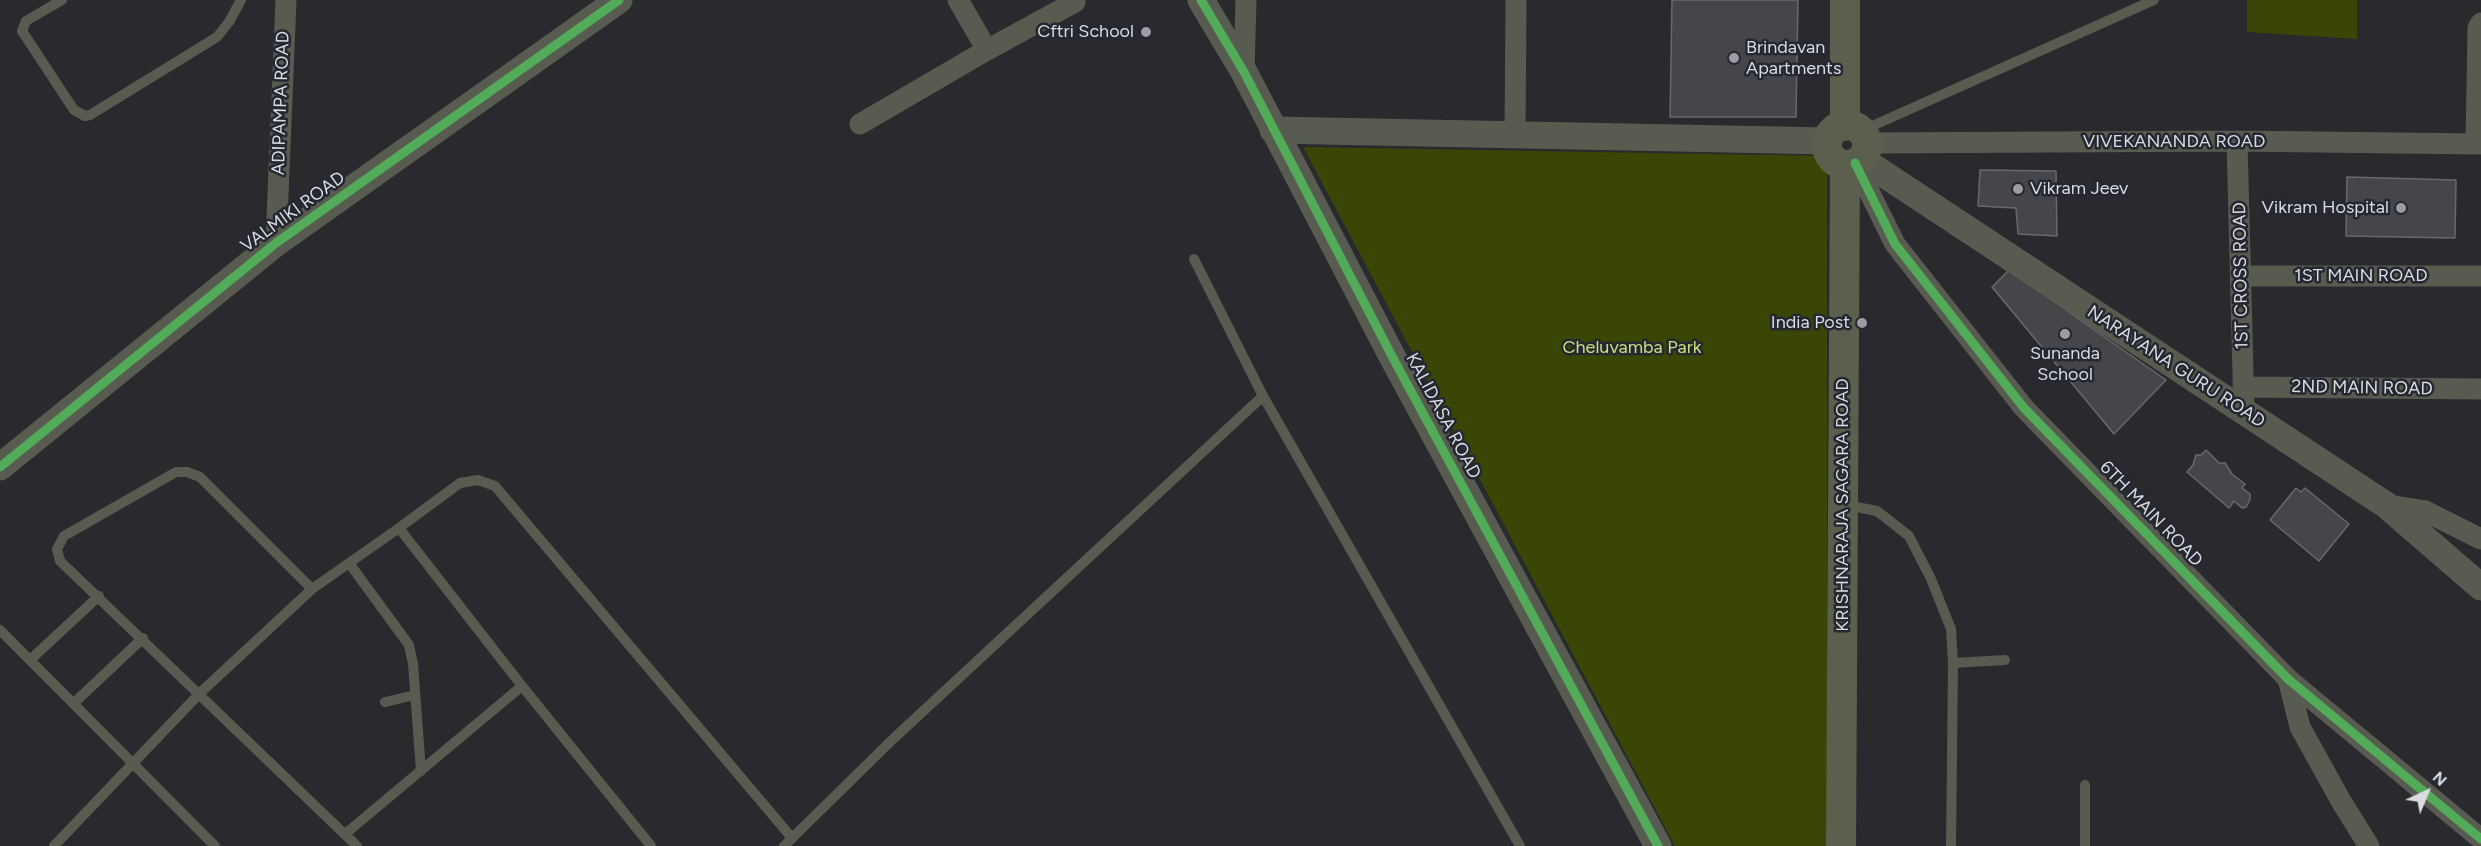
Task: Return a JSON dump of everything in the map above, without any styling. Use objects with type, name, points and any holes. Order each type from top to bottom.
[{"type":"main road","name":"KRISHNARAJA SAGARA ROAD","points":[[1841,846],[1843,504],[1852,147],[1845,0]]},
{"type":"street","name":"ADIPAMPA ROAD","points":[[276,243],[286,0]]},
{"type":"street","name":"VALMIKI ROAD","points":[[0,467],[276,243],[619,0]]},
{"type":"street","points":[[958,0],[987,50]]},
{"type":"street","name":"KALIDASA ROAD","points":[[1202,0],[1244,72],[1399,370],[1658,846]]},
{"type":"street","points":[[1244,72],[1246,0]]},
{"type":"street","points":[[1515,135],[1516,0]]},
{"type":"street","points":[[860,124],[1075,2]]},
{"type":"street","points":[[2479,144],[2478,28],[2481,22]]},
{"type":"street","points":[[1273,130],[1515,135],[1852,147]]},
{"type":"street","name":"VIVEKANANDA ROAD","points":[[1852,147],[2237,141],[2479,144]]},
{"type":"street","name":"1ST CROSS ROAD","points":[[2237,141],[2244,399]]},
{"type":"street","name":"NARAYANA GURU ROAD","points":[[1852,147],[2244,399],[2386,505],[2481,587]]},
{"type":"street","name":"6TH MAIN ROAD","points":[[1852,147],[1895,244],[2025,408],[2288,679],[2481,839]]},
{"type":"street","name":"1ST MAIN ROAD","points":[[2242,276],[2481,276]]},
{"type":"street","name":"2ND MAIN ROAD","points":[[2244,399],[2481,390]]},
{"type":"street","points":[[2386,505],[2425,511],[2481,539]]},
{"type":"street","points":[[2288,679],[2300,727],[2369,846]]},
{"type":"lane","points":[[62,0],[26,21],[22,31],[74,110],[85,116],[217,37],[229,22],[241,0]]},
{"type":"lane","points":[[1852,147],[2154,0]]},
{"type":"lane","points":[[1194,260],[1263,396],[1520,846]]},
{"type":"lane","points":[[54,846],[200,693],[312,589],[460,483],[478,480],[495,486],[788,842],[892,740],[1263,396]]},
{"type":"lane","points":[[312,589],[200,477],[187,472],[176,472],[64,536],[57,549],[60,561],[143,638],[357,846]]},
{"type":"lane","points":[[1843,504],[1877,511],[1909,536],[1931,579],[1951,629],[1953,663],[1950,846]]},
{"type":"lane","points":[[399,528],[651,846]]},
{"type":"lane","points":[[349,563],[409,645],[413,664],[421,771]]},
{"type":"lane","points":[[30,660],[99,596]]},
{"type":"lane","points":[[0,630],[215,846]]},
{"type":"lane","points":[[74,703],[143,638]]},
{"type":"lane","points":[[1953,663],[2005,660]]},
{"type":"lane","points":[[345,834],[522,686]]},
{"type":"lane","points":[[385,702],[415,695]]},
{"type":"lane","points":[[2085,785],[2085,846]]},
{"type":"green space","points":[[2247,0],[2357,0],[2357,39],[2247,32]]},
{"type":"green space","name":"Cheluvamba Park","points":[[1303,147],[1827,156],[1827,846],[1675,846]]},
{"type":"building","name":"Brindavan Apartments","points":[[1672,0],[1798,0],[1796,117],[1670,117]]},
{"type":"building","name":"Vikram Jeev","points":[[1980,170],[2056,171],[2057,236],[2018,234],[2016,208],[1978,206]]},
{"type":"building","name":"Vikram Hospital","points":[[2347,177],[2456,180],[2455,238],[2346,236]]},
{"type":"building","name":"Sunanda School","points":[[2009,270],[2166,380],[2114,434],[1992,287]]},
{"type":"building","points":[[2206,450],[2219,463],[2225,463],[2232,474],[2245,484],[2242,488],[2250,494],[2246,507],[2242,508],[2234,501],[2229,508],[2187,472],[2193,465],[2196,455],[2201,455]]},
{"type":"building","points":[[2296,488],[2301,492],[2305,488],[2349,524],[2319,561],[2270,520]]},
{"type":"cycle path","points":[[0,467],[276,243],[619,0]]},
{"type":"cycle path","points":[[1201,0],[1244,72],[1394,360],[1658,846]]},
{"type":"cycle path","points":[[1855,163],[1895,244],[2024,408],[2288,679],[2481,839]]},
{"type":"place","name":"Cftri School","points":[[1146,32]]},
{"type":"place","name":"Brindavan Apartments","points":[[1734,58]]},
{"type":"place","name":"Vikram Jeev","points":[[2018,189]]},
{"type":"place","name":"Vikram Hospital","points":[[2401,208]]},
{"type":"place","name":"India Post","points":[[1862,323]]},
{"type":"place","name":"Sunanda School","points":[[2065,334]]}]
